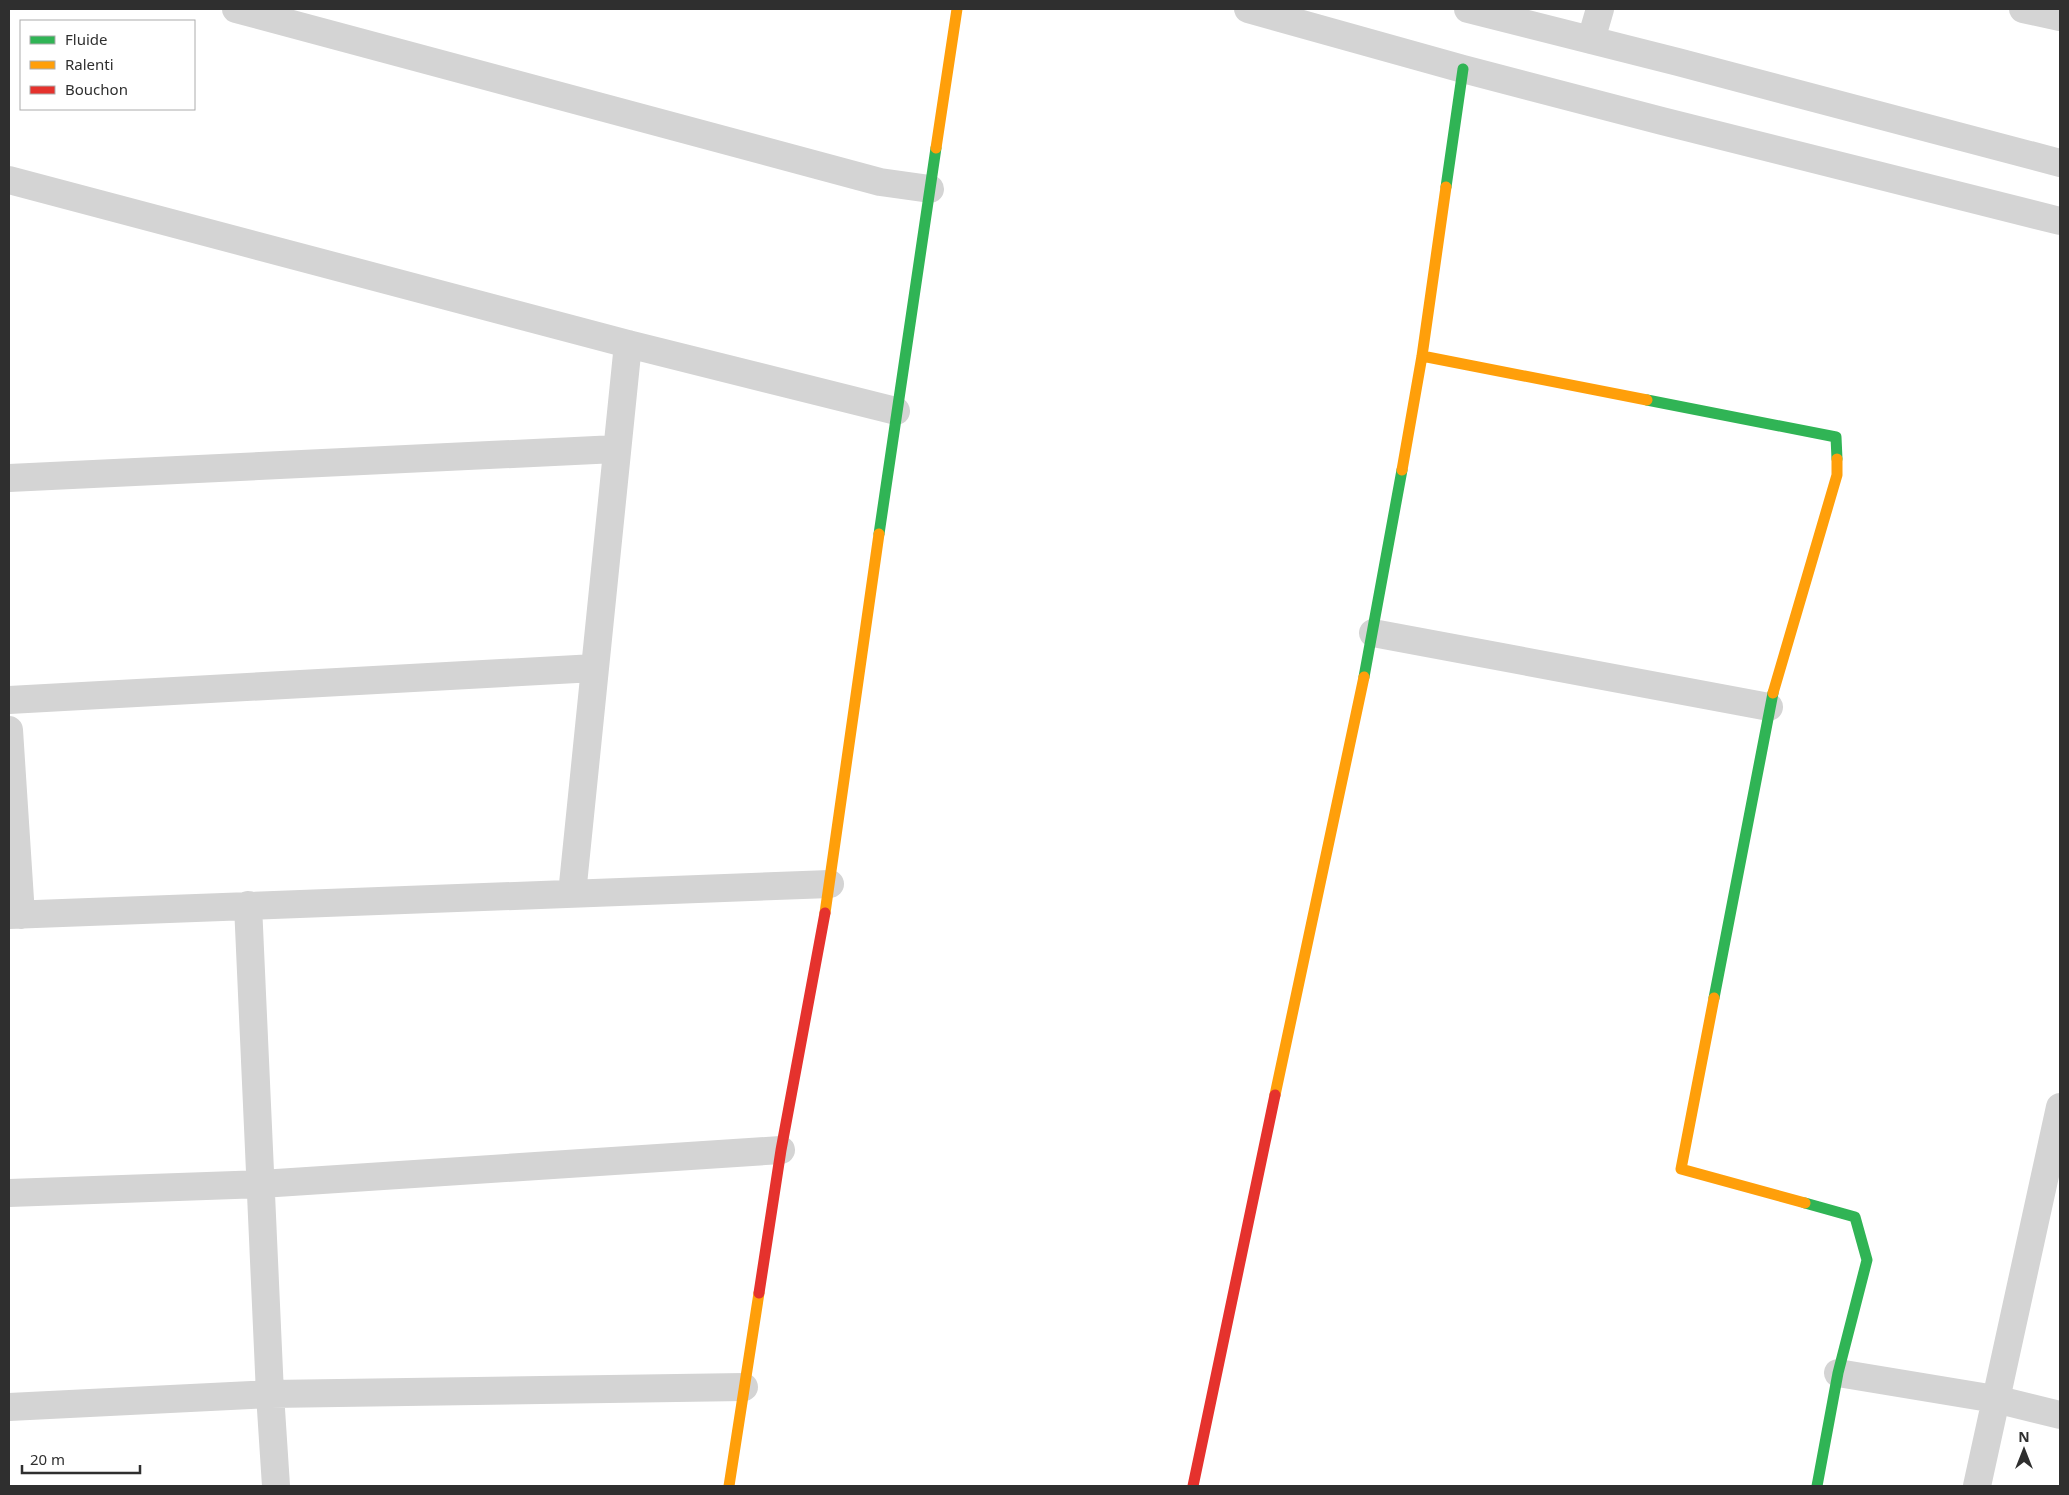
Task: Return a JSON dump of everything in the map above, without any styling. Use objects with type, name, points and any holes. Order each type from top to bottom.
[{"type":"street","points":[[236,9],[871,179],[930,189]]},
{"type":"street","points":[[729,1486],[781,1150],[830,884],[896,411],[958,9]]},
{"type":"street","points":[[1248,9],[1463,69],[1653,119],[2060,221]]},
{"type":"street","points":[[1468,9],[2060,163]]},
{"type":"street","points":[[1591,40],[1600,9]]},
{"type":"street","points":[[2023,9],[2060,17]]},
{"type":"street","points":[[1193,1486],[1373,633],[1422,356],[1463,69]]},
{"type":"street","points":[[9,180],[628,344],[896,411]]},
{"type":"street","points":[[572,894],[628,344]]},
{"type":"street","points":[[1422,356],[1836,437],[1837,475],[1768,708],[1681,1169],[1855,1217],[1867,1260],[1838,1374],[1817,1486]]},
{"type":"street","points":[[9,478],[616,449]]},
{"type":"street","points":[[1373,633],[1768,708]]},
{"type":"street","points":[[9,700],[595,668]]},
{"type":"street","points":[[9,730],[15,915],[248,904],[830,884]]},
{"type":"street","points":[[248,904],[270,1394],[276,1486]]},
{"type":"street","points":[[1977,1486],[2060,1107]]},
{"type":"street","points":[[9,1193],[261,1184],[781,1150]]},
{"type":"street","points":[[1838,1374],[1995,1400],[2060,1415]]},
{"type":"street","points":[[9,1407],[270,1394],[744,1387]]},
{"type":"traffic: fast","points":[[1446,187],[1463,69]]},
{"type":"traffic: fast","points":[[879,534],[936,148]]},
{"type":"traffic: fast","points":[[1647,400],[1836,437],[1837,459]]},
{"type":"traffic: fast","points":[[1364,677],[1402,470]]},
{"type":"traffic: fast","points":[[1714,998],[1773,693]]},
{"type":"traffic: fast","points":[[1805,1203],[1855,1217],[1867,1260],[1838,1373],[1817,1486]]},
{"type":"traffic: slow","points":[[936,148],[957,9]]},
{"type":"traffic: slow","points":[[1402,470],[1422,356],[1446,187]]},
{"type":"traffic: slow","points":[[1422,356],[1647,400]]},
{"type":"traffic: slow","points":[[1773,693],[1837,475],[1837,459]]},
{"type":"traffic: slow","points":[[825,913],[879,534]]},
{"type":"traffic: slow","points":[[1275,1095],[1364,677]]},
{"type":"traffic: slow","points":[[1714,998],[1681,1169],[1805,1203]]},
{"type":"traffic: slow","points":[[729,1486],[759,1293]]},
{"type":"traffic: jam","points":[[759,1293],[781,1150],[825,913]]},
{"type":"traffic: jam","points":[[1193,1486],[1275,1095]]}]
